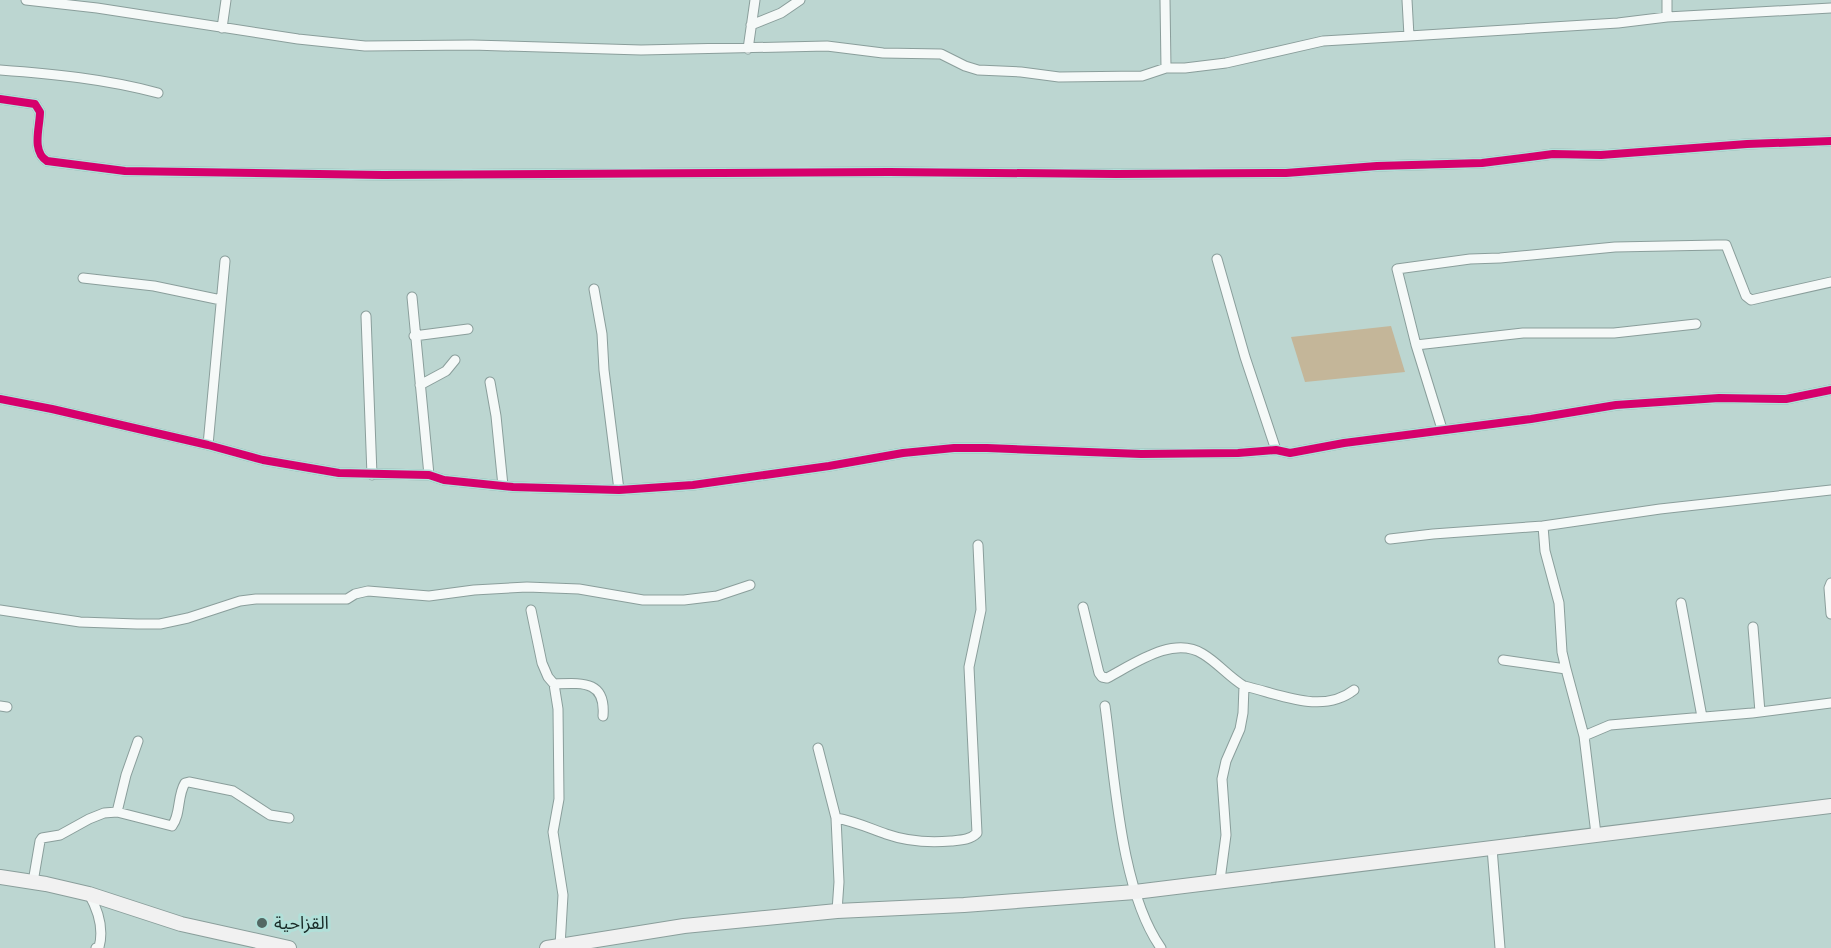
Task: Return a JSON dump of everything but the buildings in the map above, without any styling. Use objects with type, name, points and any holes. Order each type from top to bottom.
[{"type":"street","points":[[26,0],[364,46],[472,45],[641,50],[827,46],[883,53],[934,53],[978,70],[1059,77],[1142,76],[1166,68],[1226,63],[1323,41],[1831,8]]},
{"type":"street","points":[[222,28],[226,0]]},
{"type":"street","points":[[748,49],[755,0]]},
{"type":"street","points":[[751,25],[781,13],[800,0]]},
{"type":"street","points":[[1165,0],[1166,68]]},
{"type":"street","points":[[1407,0],[1409,36]]},
{"type":"street","points":[[1667,0],[1668,17]]},
{"type":"street","points":[[0,70],[65,75],[120,83],[158,93]]},
{"type":"street","points":[[0,99],[35,104],[39,107],[38,151],[47,161],[126,171],[383,175],[866,172],[1286,173],[1377,166],[1482,163],[1553,154],[1601,155],[1747,144],[1831,141]]},
{"type":"street","points":[[1442,429],[1416,345],[1397,269],[1470,259],[1615,247],[1725,245],[1746,296],[1751,300],[1831,282]]},
{"type":"street","points":[[1217,259],[1245,357],[1276,450]]},
{"type":"street","points":[[208,444],[225,261]]},
{"type":"street","points":[[83,278],[154,286],[221,300]]},
{"type":"street","points":[[594,289],[602,334],[604,370],[619,490]]},
{"type":"street","points":[[411,297],[429,475]]},
{"type":"street","points":[[366,316],[372,475]]},
{"type":"street","points":[[1416,345],[1523,333],[1614,333],[1696,324]]},
{"type":"street","points":[[414,336],[468,329]]},
{"type":"street","points":[[420,385],[446,370],[455,360]]},
{"type":"street","points":[[490,382],[503,486]]},
{"type":"street","points":[[0,399],[208,444],[263,460],[339,473],[429,475],[444,480],[503,486],[619,490],[693,485],[903,453],[954,448],[1153,454],[1276,450],[1290,453],[1442,429],[1664,400],[1786,399],[1831,390]]},
{"type":"street","points":[[1390,539],[1543,526],[1660,509],[1831,490]]},
{"type":"street","points":[[1543,526],[1545,551],[1559,603],[1562,652],[1584,736],[1596,834]]},
{"type":"street","points":[[836,818],[861,824],[885,834],[917,841],[959,841],[973,837],[977,833],[969,667],[981,610],[978,544]]},
{"type":"street","points":[[1831,583],[1829,588],[1831,614]]},
{"type":"street","points":[[0,610],[80,622],[160,624],[188,618],[240,601],[347,599],[355,594],[368,591],[429,596],[474,590],[527,587],[579,589],[643,600],[677,600],[717,596],[750,585]]},
{"type":"street","points":[[1681,603],[1702,717]]},
{"type":"street","points":[[1083,607],[1099,673],[1102,677],[1107,678],[1157,652],[1178,647],[1202,652],[1244,686],[1297,699],[1326,703],[1345,697],[1354,690]]},
{"type":"street","points":[[531,610],[542,663],[554,684],[558,709],[559,799],[553,832],[563,895],[554,947],[684,926],[837,911],[964,905],[1135,892],[1831,806]]},
{"type":"street","points":[[1753,627],[1760,712]]},
{"type":"street","points":[[1503,660],[1566,669]]},
{"type":"street","points":[[554,684],[574,683],[595,688],[602,695],[603,716]]},
{"type":"street","points":[[1221,880],[1227,835],[1222,779],[1243,713],[1244,686]]},
{"type":"street","points":[[1584,736],[1610,725],[1831,704]]},
{"type":"street","points":[[1105,706],[1119,815],[1135,892],[1147,924],[1161,948]]},
{"type":"street","points":[[117,812],[126,775],[138,741]]},
{"type":"street","points":[[818,748],[836,818],[840,882],[837,911]]},
{"type":"street","points":[[33,882],[42,838],[60,835],[97,816],[117,812],[172,826],[176,821],[182,789],[185,783],[189,782],[233,791],[270,815],[289,818]]},
{"type":"street","points":[[1492,848],[1500,948]]},
{"type":"street","points":[[0,877],[88,894],[181,924],[289,948]]},
{"type":"street","points":[[88,894],[97,909],[101,939],[99,947],[96,948]]},
{"type":"shaded area","points":[[1391,326],[1405,372],[1305,382],[1291,337]]},
{"type":"cycle path","points":[[0,99],[35,104],[40,112],[39,151],[47,161],[125,171],[383,175],[889,172],[1286,173],[1377,166],[1482,163],[1553,154],[1601,155],[1747,144],[1831,141]]},
{"type":"cycle path","points":[[0,399],[208,445],[263,460],[339,473],[429,475],[444,480],[513,487],[619,490],[693,485],[903,453],[954,448],[1141,454],[1238,453],[1276,450],[1290,453],[1344,443],[1531,419],[1616,405],[1719,398],[1786,399],[1831,390]]},
{"type":"place","name":"القزاحية","points":[[262,923]]}]
